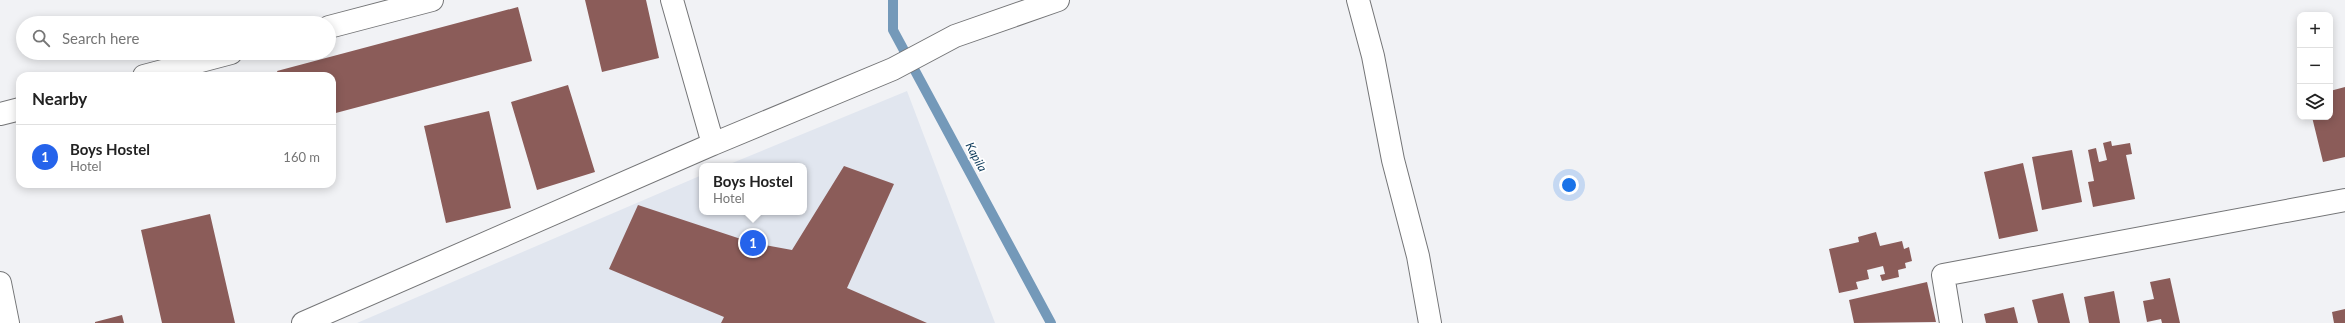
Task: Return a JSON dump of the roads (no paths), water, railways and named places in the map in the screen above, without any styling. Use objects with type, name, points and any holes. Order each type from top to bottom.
[{"type":"street","points":[[336,25],[432,0]]},
{"type":"street","points":[[672,0],[713,144]]},
{"type":"street","points":[[303,323],[713,144],[893,69],[955,36],[1058,0]]},
{"type":"street","points":[[1358,0],[1373,56],[1393,160],[1418,256],[1430,323]]},
{"type":"street","points":[[159,72],[205,60]]},
{"type":"street","points":[[0,114],[16,110]]},
{"type":"street","points":[[1951,323],[1943,275],[2345,200]]},
{"type":"street","points":[[0,284],[8,323]]},
{"type":"waterway","name":"Kapila","points":[[893,0],[893,30],[1051,323]]},
{"type":"place","name":"Boys Hostel","points":[[753,243]]}]
